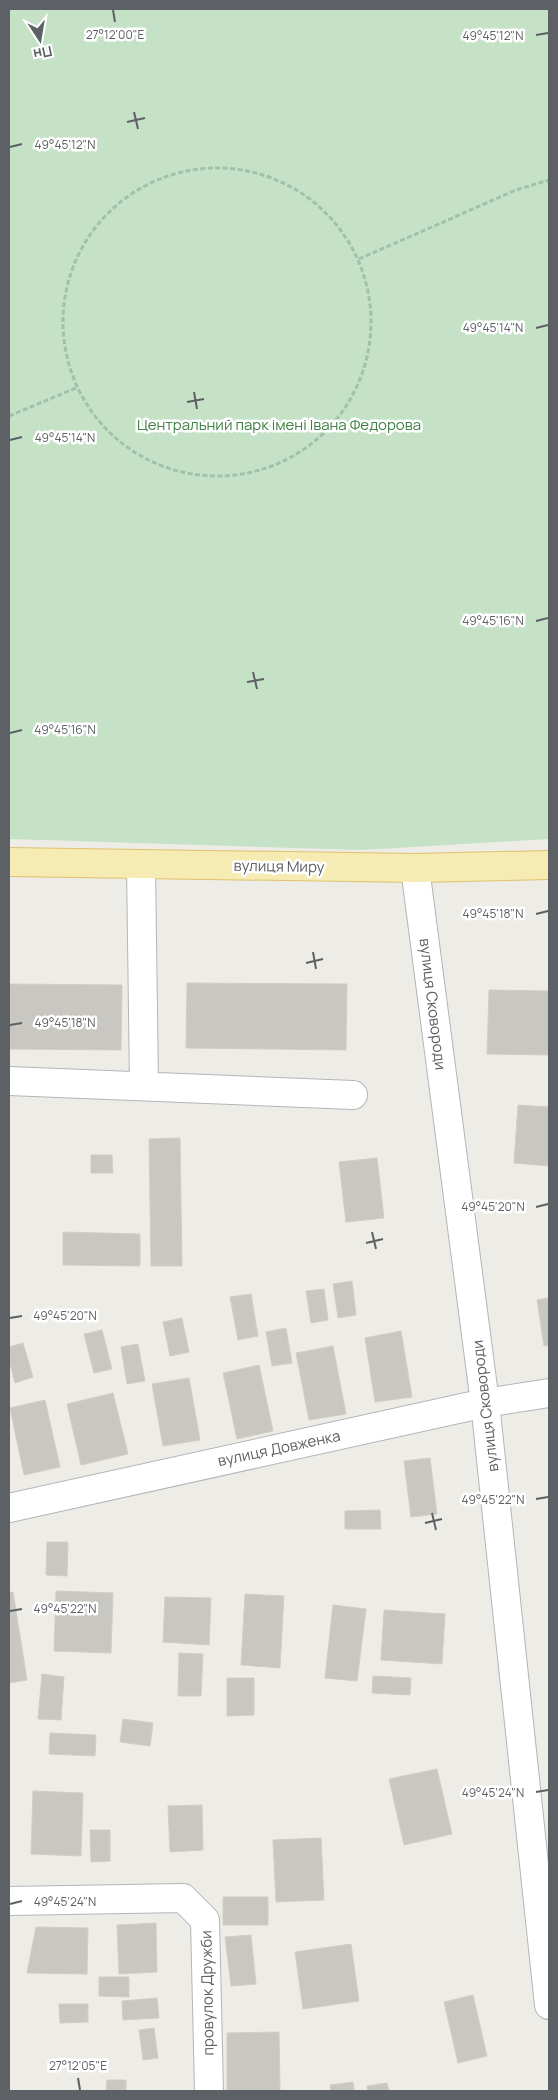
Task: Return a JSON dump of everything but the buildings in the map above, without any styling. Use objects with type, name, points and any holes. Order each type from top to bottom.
[{"type":"main road","name":"вулиця Миру","points":[[9,862],[415,868],[549,865]]},
{"type":"street","points":[[141,864],[144,1086]]},
{"type":"street","name":"вулиця Сковороди","points":[[415,868],[485,1402],[549,2005]]},
{"type":"street","points":[[9,1081],[353,1095]]},
{"type":"street","name":"вулиця Довженка","points":[[9,1508],[485,1402],[549,1393]]},
{"type":"street","name":"провулок Дружби","points":[[9,1902],[183,1898],[205,1920],[209,2091]]},
{"type":"path","points":[[218,166],[264,174],[307,195],[341,228],[359,259],[369,293],[372,328],[366,364],[352,396],[332,425],[305,449],[273,466],[239,475],[203,476],[168,469],[136,454],[108,432],[91,413],[76,388],[66,361],[62,314],[71,268],[94,226],[128,194],[171,174],[218,166]]},
{"type":"path","points":[[359,259],[516,190],[549,180]]},
{"type":"path","points":[[9,416],[76,388]]},
{"type":"green space","name":"Центральний парк імені Івана Федорова","points":[[9,9],[549,9],[549,839],[362,850],[9,839]]}]
